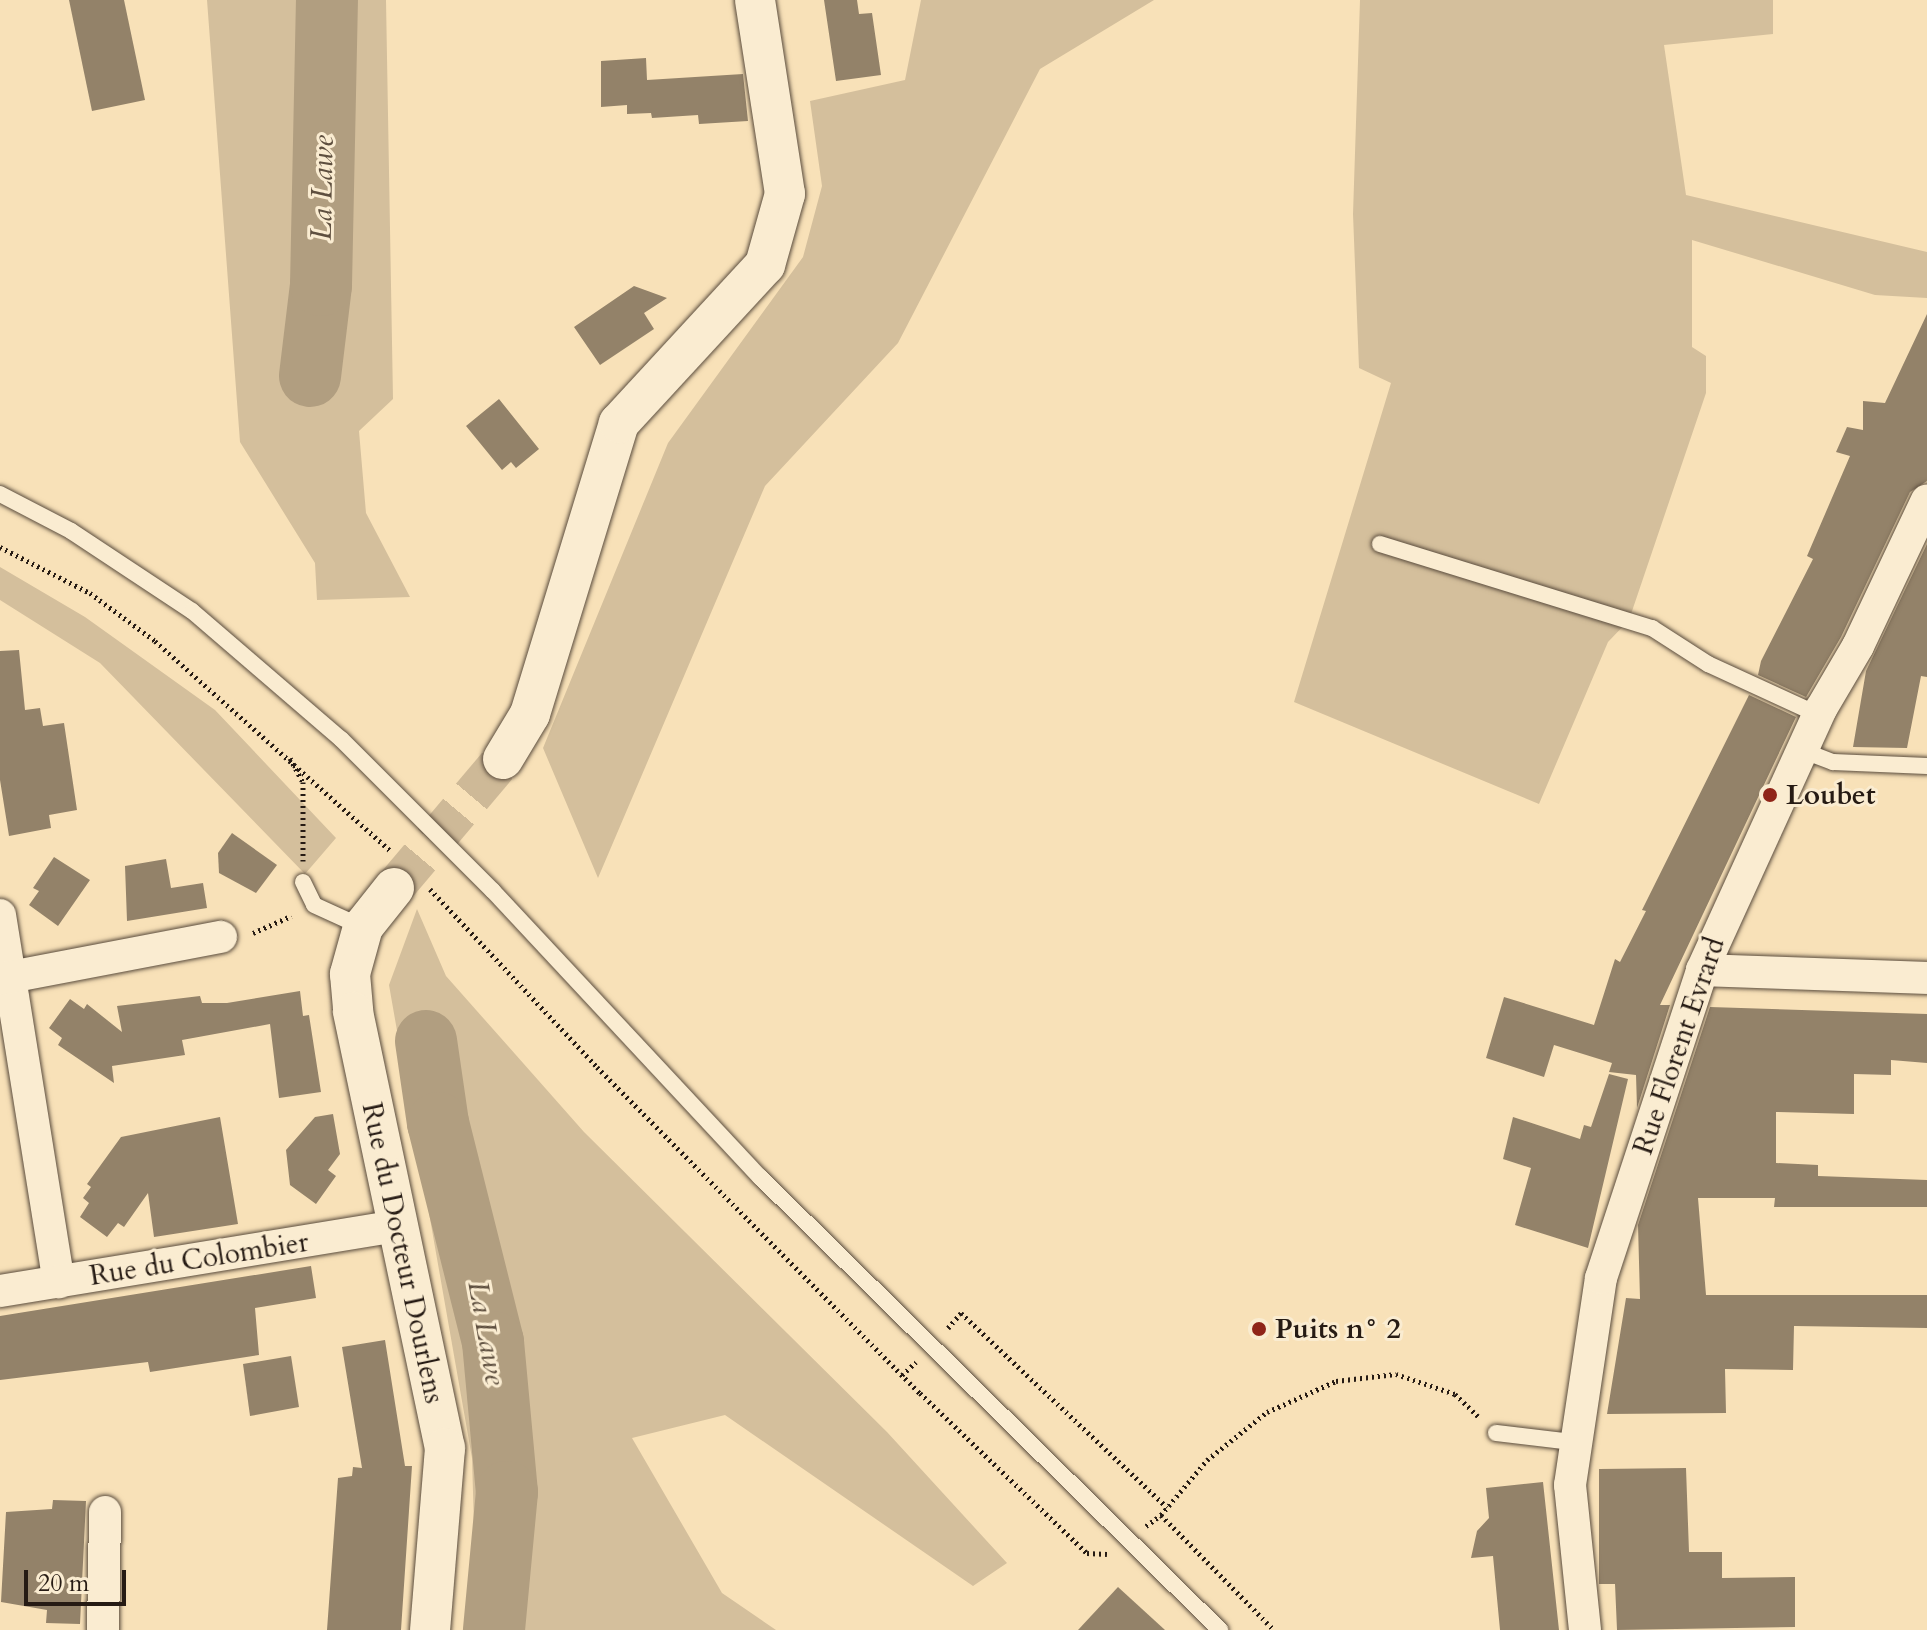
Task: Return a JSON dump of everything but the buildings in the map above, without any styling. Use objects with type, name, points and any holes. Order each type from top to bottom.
[{"type":"street","points":[[503,759],[530,714],[619,423],[765,265],[785,194],[755,0]]},
{"type":"street","name":"Rue Florent Evrard","points":[[1585,1630],[1570,1485],[1572,1442],[1601,1278],[1702,970],[1746,865],[1804,751],[1821,709],[1858,646],[1927,500]]},
{"type":"street","name":"Rue du Docteur Dourlens","points":[[404,875],[363,927],[350,974],[353,1012],[445,1448],[430,1630]]},
{"type":"street","points":[[0,915],[6,978],[59,1282]]},
{"type":"street","points":[[6,978],[221,937]]},
{"type":"street","points":[[1702,970],[1927,978]]},
{"type":"street","name":"Rue du Colombier","points":[[0,1291],[398,1226]]},
{"type":"street","points":[[103,1630],[105,1512]]},
{"type":"lane","points":[[0,494],[71,531],[192,611],[341,739],[493,891],[739,1156],[1220,1630]]},
{"type":"lane","points":[[1380,544],[1652,628],[1708,664],[1806,709],[1821,709]]},
{"type":"lane","points":[[1804,751],[1833,762],[1927,766]]},
{"type":"lane","points":[[303,882],[314,905],[363,927]]},
{"type":"lane","points":[[1496,1433],[1572,1442]]},
{"type":"path","points":[[0,547],[90,593],[288,754],[404,875],[902,1375],[1087,1553],[1116,1553],[1127,1540],[1161,1515],[1207,1460],[1267,1412],[1336,1381],[1396,1374],[1455,1394],[1496,1433]]},
{"type":"path","points":[[288,754],[303,782],[303,882]]},
{"type":"path","points":[[221,937],[260,932],[314,905]]},
{"type":"path","points":[[902,1375],[961,1313],[1167,1507]]},
{"type":"path","points":[[1161,1515],[1274,1630]]},
{"type":"shaded area","points":[[207,0],[386,0],[393,399],[359,431],[366,513],[410,597],[317,600],[315,563],[240,442]]},
{"type":"shaded area","points":[[921,0],[1154,0],[1040,69],[898,343],[765,486],[598,878],[543,748],[668,443],[803,257],[822,186],[810,101],[905,80]]},
{"type":"shaded area","points":[[1360,0],[1773,0],[1773,34],[1664,45],[1686,195],[1927,252],[1927,298],[1875,295],[1692,240],[1692,347],[1706,356],[1706,393],[1629,620],[1608,642],[1539,804],[1294,702],[1391,383],[1359,368],[1353,214]]},
{"type":"shaded area","points":[[0,567],[85,617],[215,710],[336,838],[305,874],[100,663],[0,600]]},
{"type":"shaded area","points":[[417,909],[446,976],[584,1132],[887,1432],[1007,1563],[973,1586],[725,1415],[632,1438],[722,1593],[776,1630],[477,1630],[472,1458],[389,985]]},
{"type":"waterway","name":"La Lawe","points":[[310,376],[321,285],[327,0]]},
{"type":"waterway","name":"La Lawe","points":[[426,1041],[438,1123],[493,1342],[507,1492],[494,1630]]},
{"type":"tunnel","points":[[394,888],[503,759]]},
{"type":"place","name":"Loubet","points":[[1770,795]]},
{"type":"place","name":"Puits n° 2","points":[[1259,1329]]}]
